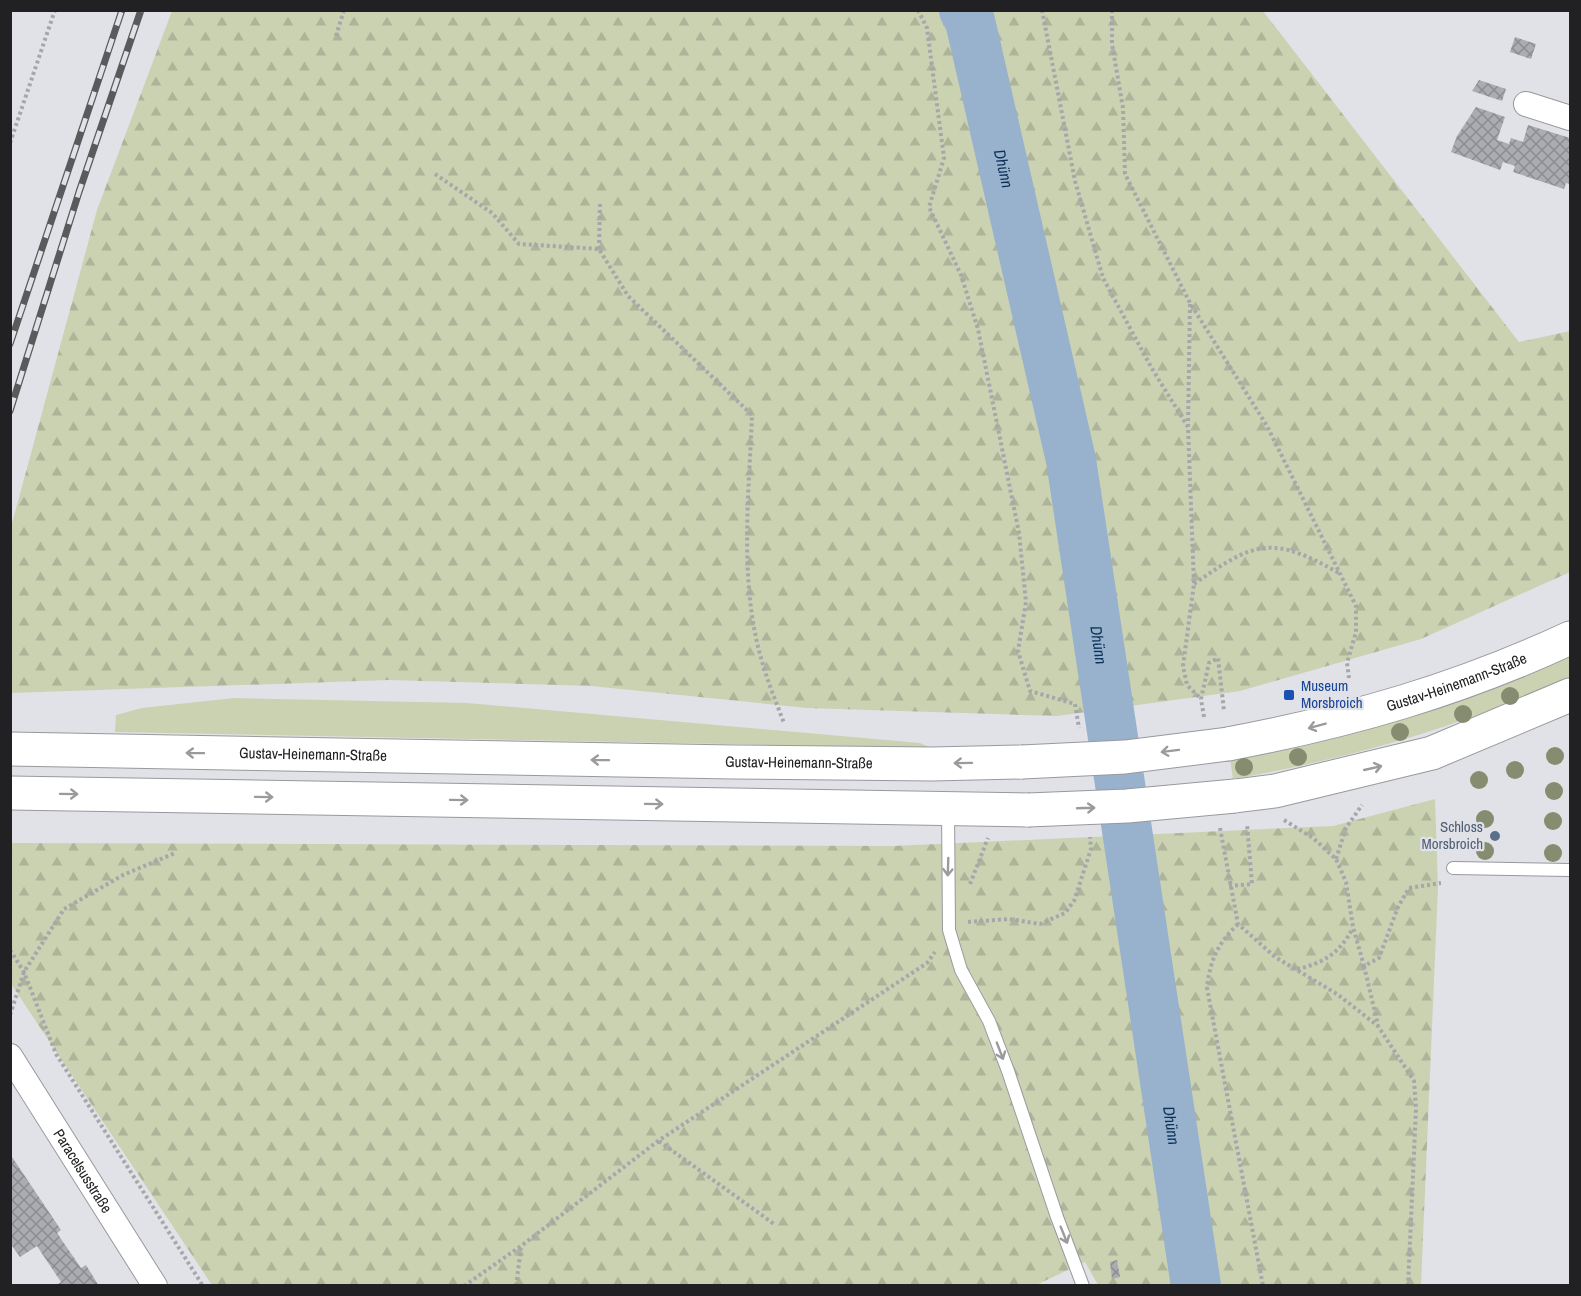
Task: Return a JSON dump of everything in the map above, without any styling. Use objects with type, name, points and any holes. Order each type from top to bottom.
[{"type":"main road","name":"Gustav-Heinemann-Straße","points":[[10,749],[932,764],[1125,757],[1228,744],[1311,728],[1438,693],[1509,666],[1570,639]]},
{"type":"main road","points":[[10,793],[948,809],[1028,810],[1127,806],[1241,809],[1275,791],[1432,753],[1570,695]]},
{"type":"street","points":[[1526,104],[1570,118]]},
{"type":"street","name":"Paracelsusstraße","points":[[10,1056],[155,1286]]},
{"type":"lane","points":[[948,809],[951,926],[960,969],[989,1021],[1083,1286]]},
{"type":"lane","points":[[1453,868],[1570,870]]},
{"type":"path","points":[[10,143],[55,10]]},
{"type":"path","points":[[336,36],[344,10]]},
{"type":"path","points":[[918,10],[927,28],[944,158],[929,207],[961,275],[978,329],[1014,510],[1026,602],[1018,651],[1030,692],[1075,704]]},
{"type":"path","points":[[1042,10],[1075,181],[1104,278],[1151,367],[1188,427]]},
{"type":"path","points":[[1112,10],[1112,44],[1123,108],[1125,174],[1190,303],[1267,426],[1356,606],[1356,632],[1347,663],[1349,678]]},
{"type":"path","points":[[435,174],[492,213],[519,244],[599,249]]},
{"type":"path","points":[[600,201],[599,249],[628,296],[752,415],[748,512],[750,597],[760,658],[784,723]]},
{"type":"path","points":[[1190,303],[1188,427],[1194,584],[1183,666],[1187,685],[1201,699],[1209,663],[1218,658],[1224,711]]},
{"type":"path","points":[[1194,584],[1232,557],[1269,546],[1304,554],[1339,574]]},
{"type":"path","points":[[1336,859],[1346,828],[1362,805]]},
{"type":"path","points":[[1229,886],[1252,884],[1241,809]]},
{"type":"path","points":[[1284,820],[1312,838],[1336,859],[1346,882],[1353,927],[1378,1026],[1413,1081],[1416,1108],[1408,1286]]},
{"type":"path","points":[[968,888],[989,837]]},
{"type":"path","points":[[464,1286],[521,1246],[659,1141],[927,963],[951,926],[1009,919],[1040,924],[1065,913],[1074,901],[1091,849]]},
{"type":"path","points":[[10,1016],[24,972],[64,909],[123,875],[175,853]]},
{"type":"path","points":[[1364,966],[1379,958],[1398,907],[1409,888],[1445,883]]},
{"type":"path","points":[[1263,1286],[1207,988],[1209,964],[1221,940],[1238,924],[1275,957],[1337,994],[1378,1026]]},
{"type":"path","points":[[1297,969],[1315,965],[1331,957],[1343,945],[1353,927]]},
{"type":"path","points":[[10,950],[24,972],[56,1054],[203,1286]]},
{"type":"path","points":[[659,1141],[774,1224]]},
{"type":"path","points":[[516,1286],[521,1246]]},
{"type":"green space","points":[[172,11],[1263,11],[1519,342],[1570,331],[1570,572],[1421,639],[1240,691],[1057,716],[807,708],[591,686],[389,680],[11,693],[11,527],[97,210]]},
{"type":"green space","points":[[1570,656],[1570,678],[1487,712],[1364,751],[1233,779],[1230,759],[1361,730],[1403,718],[1487,690]]},
{"type":"green space","points":[[234,698],[467,703],[920,743],[931,748],[115,732],[116,715],[142,708]]},
{"type":"green space","points":[[1435,799],[1438,887],[1421,1285],[1098,1285],[1085,1262],[1034,1286],[212,1285],[11,984],[10,843],[893,846],[1333,826]]},
{"type":"building","points":[[1515,37],[1536,44],[1531,59],[1510,52]]},
{"type":"building","points":[[1479,80],[1506,89],[1502,101],[1472,91]]},
{"type":"building","points":[[1476,107],[1505,117],[1497,140],[1509,144],[1511,138],[1523,142],[1528,125],[1570,138],[1570,184],[1566,183],[1564,189],[1513,172],[1515,166],[1503,162],[1500,170],[1451,152],[1457,136]]},
{"type":"building","points":[[10,1154],[61,1230],[57,1233],[81,1268],[86,1265],[99,1286],[55,1286],[61,1282],[37,1246],[20,1257],[10,1243]]},
{"type":"building","points":[[1117,1260],[1120,1277],[1112,1279],[1110,1262]]},
{"type":"waterway","name":"Dhünn","points":[[964,10],[970,21],[1071,460],[1196,1286]]},
{"type":"railway","points":[[10,344],[122,10]]},
{"type":"railway","points":[[10,411],[79,192],[141,10]]},
{"type":"place","name":"Museum Morsbroich","points":[[1289,695]]},
{"type":"place","name":"Schloss Morsbroich","points":[[1495,836]]}]
